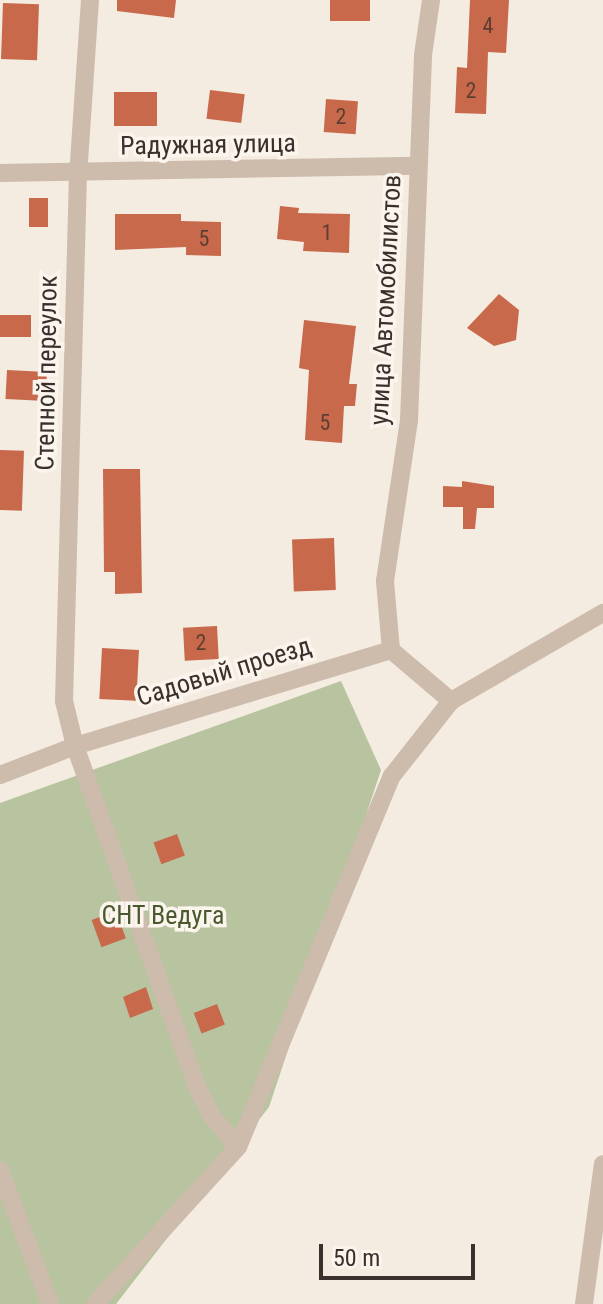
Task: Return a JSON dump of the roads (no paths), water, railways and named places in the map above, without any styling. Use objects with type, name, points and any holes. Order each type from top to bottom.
[{"type":"street","name":"Степной переулок","points":[[90,0],[78,174],[64,701],[75,746],[197,1087],[212,1116],[238,1147]]},
{"type":"street","name":"улица Автомобилистов","points":[[391,650],[385,581],[414,354],[418,166],[431,0]]},
{"type":"street","name":"Радужная улица","points":[[0,173],[418,166]]},
{"type":"street","points":[[95,1304],[238,1147],[392,776],[451,701],[603,613]]},
{"type":"street","points":[[391,650],[451,701]]},
{"type":"street","name":"Садовый проезд","points":[[0,775],[75,746],[391,650]]},
{"type":"street","points":[[584,1304],[603,1164]]},
{"type":"street","points":[[0,1170],[50,1304]]},
{"type":"park label","name":"СНТ Ведуга","points":[[163,916]]}]
